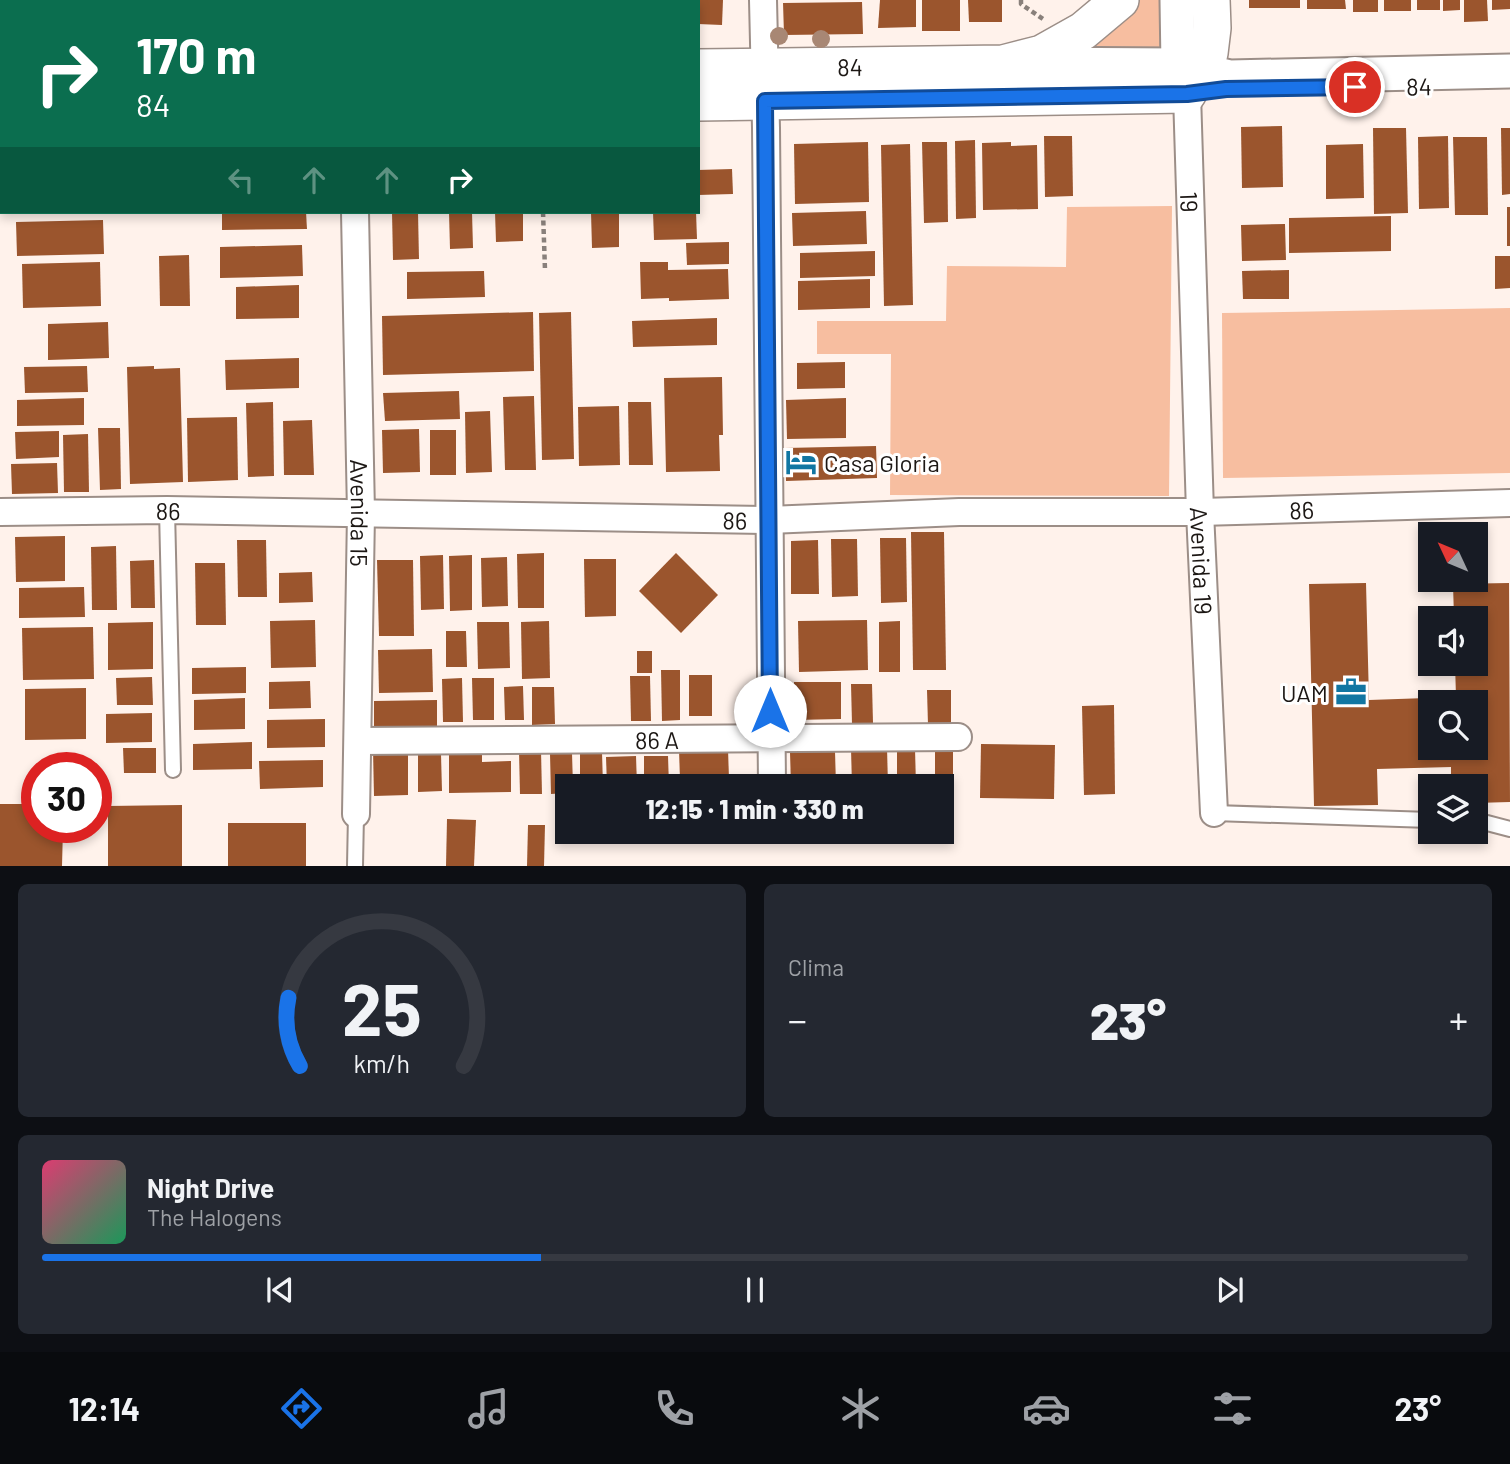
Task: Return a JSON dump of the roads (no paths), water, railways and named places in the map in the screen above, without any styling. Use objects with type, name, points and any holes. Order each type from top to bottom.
[{"type":"main road","points":[[1003,64],[1042,54],[1083,31],[1120,0]]},
{"type":"main road","points":[[1188,76],[1209,53],[1211,0]]},
{"type":"main road","name":"84","points":[[700,101],[765,84],[1003,64]]},
{"type":"main road","name":"84","points":[[700,68],[765,84],[1188,76]]},
{"type":"street","points":[[763,0],[772,774]]},
{"type":"street","points":[[1003,64],[1188,76],[1177,0]]},
{"type":"street","name":"84","points":[[1188,76],[1510,71]]},
{"type":"street","name":"84","points":[[1188,76],[1226,89],[1510,85]]},
{"type":"street","name":"19","points":[[1188,76],[1193,310]]},
{"type":"street","name":"Avenida 15","points":[[355,214],[361,513],[356,814]]},
{"type":"street","name":"Avenida 19","points":[[1193,310],[1214,813]]},
{"type":"street","name":"86","points":[[0,512],[167,510],[769,520],[959,512],[1200,512],[1510,503]]},
{"type":"street","name":"86 A","points":[[358,741],[958,737]]},
{"type":"lane","points":[[167,510],[173,770]]},
{"type":"lane","points":[[1214,813],[1418,820]]},
{"type":"lane","points":[[355,866],[356,814]]},
{"type":"lane","points":[[1488,822],[1510,830]]},
{"type":"place","name":"Casa Gloria","points":[[801,462]]},
{"type":"place","name":"UAM","points":[[1351,692]]}]
